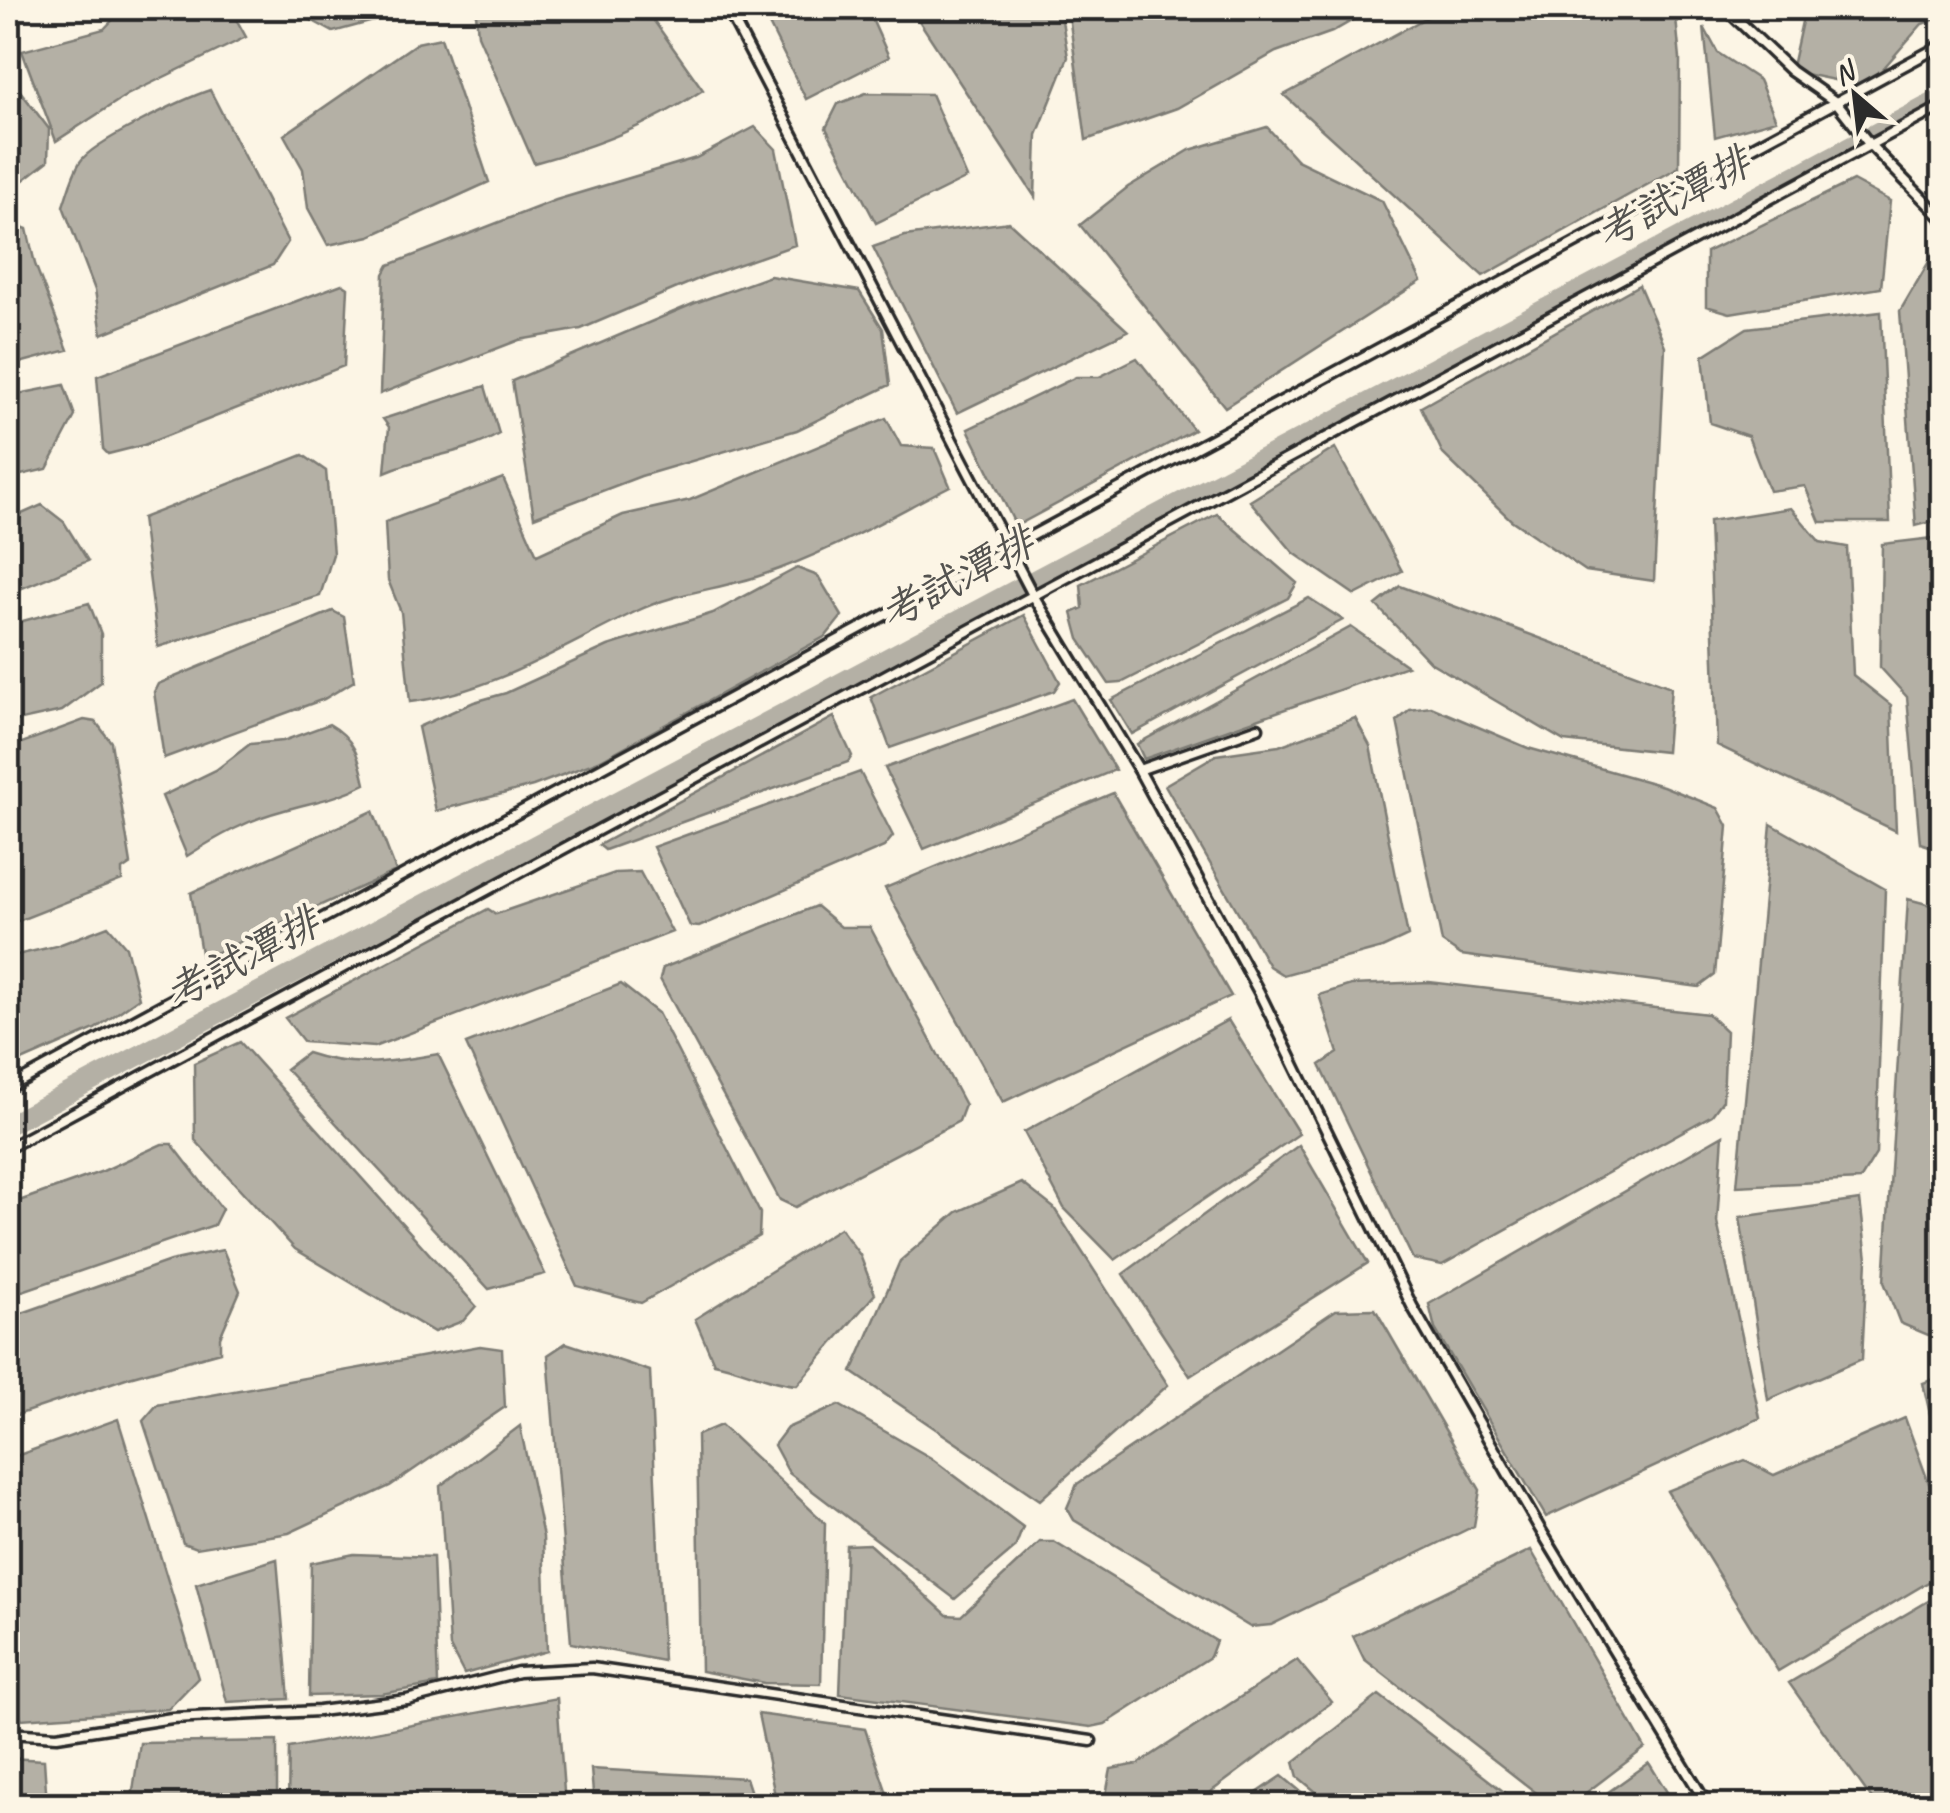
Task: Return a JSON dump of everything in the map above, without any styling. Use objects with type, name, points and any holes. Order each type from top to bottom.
[{"type":"lane","points":[[726,8],[1032,592],[1139,770],[1259,992],[1412,1306],[1540,1530],[1708,1806]]},
{"type":"lane","points":[[1725,8],[1792,71],[1840,107],[1869,143],[1942,218]]},
{"type":"lane","points":[[8,1088],[1840,107],[1942,46]]},
{"type":"lane","points":[[8,1148],[1032,592],[1942,106]]},
{"type":"lane","points":[[1139,770],[1258,728]]},
{"type":"lane","points":[[8,1734],[57,1736],[172,1718],[319,1711],[407,1700],[518,1672],[592,1668],[1090,1740]]},
{"type":"shaded area","points":[[124,8],[230,8],[246,37],[127,95],[56,141],[22,51],[104,29]]},
{"type":"shaded area","points":[[289,8],[422,8],[333,32]]},
{"type":"shaded area","points":[[489,8],[650,8],[654,21],[703,90],[621,134],[534,163],[478,35],[476,13]]},
{"type":"shaded area","points":[[761,8],[867,8],[889,57],[806,99]]},
{"type":"shaded area","points":[[1060,8],[1068,57],[1037,135],[1035,197],[912,10]]},
{"type":"shaded area","points":[[1068,8],[1374,8],[1332,32],[1276,52],[1177,108],[1086,140]]},
{"type":"shaded area","points":[[1444,8],[1675,8],[1680,59],[1679,167],[1483,276],[1284,95]]},
{"type":"shaded area","points":[[1805,8],[1942,8],[1942,17],[1922,24],[1867,87],[1791,71]]},
{"type":"shaded area","points":[[1704,27],[1718,53],[1759,80],[1776,120],[1715,137]]},
{"type":"shaded area","points":[[441,38],[489,182],[370,236],[328,245],[308,208],[303,169],[284,135],[417,43]]},
{"type":"shaded area","points":[[8,75],[49,129],[48,161],[8,192]]},
{"type":"shaded area","points":[[210,90],[288,242],[273,265],[102,334],[95,290],[63,206],[75,172],[88,153],[102,143]]},
{"type":"shaded area","points":[[866,93],[931,94],[967,178],[876,223],[826,128],[838,104]]},
{"type":"shaded area","points":[[755,127],[776,149],[795,245],[703,277],[581,329],[519,340],[380,394],[384,274],[389,265],[556,200],[696,158]]},
{"type":"shaded area","points":[[1267,127],[1297,160],[1382,201],[1421,281],[1225,407],[1080,225],[1128,187],[1190,150]]},
{"type":"shaded area","points":[[1853,181],[1890,201],[1881,288],[1730,313],[1706,306],[1706,252]]},
{"type":"shaded area","points":[[8,222],[27,229],[35,264],[68,350],[8,366]]},
{"type":"shaded area","points":[[1009,222],[1128,331],[957,413],[873,247],[905,236]]},
{"type":"shaded area","points":[[1934,253],[1942,263],[1942,519],[1916,526],[1900,311]]},
{"type":"shaded area","points":[[770,276],[859,291],[883,329],[890,385],[797,430],[641,476],[534,517],[512,381],[695,303]]},
{"type":"shaded area","points":[[342,284],[348,288],[344,366],[144,445],[108,454],[103,449],[97,376]]},
{"type":"shaded area","points":[[1639,285],[1665,346],[1654,581],[1586,571],[1511,520],[1443,454],[1421,407]]},
{"type":"shaded area","points":[[1881,312],[1890,522],[1820,522],[1805,486],[1769,491],[1748,436],[1710,423],[1703,356],[1747,328]]},
{"type":"shaded area","points":[[1137,358],[1194,430],[1016,526],[968,429],[1076,377],[1099,377]]},
{"type":"shaded area","points":[[64,385],[75,416],[47,469],[8,478],[8,396]]},
{"type":"shaded area","points":[[485,386],[499,434],[385,472],[389,427],[383,419]]},
{"type":"shaded area","points":[[886,418],[901,446],[934,448],[950,486],[810,557],[747,580],[652,605],[499,678],[441,697],[410,702],[401,612],[388,580],[385,522],[503,478],[537,555],[623,515],[690,500]]},
{"type":"shaded area","points":[[1335,448],[1402,571],[1355,595],[1294,553],[1250,501]]},
{"type":"shaded area","points":[[303,455],[326,471],[333,554],[320,596],[158,647],[142,518]]},
{"type":"shaded area","points":[[42,505],[64,522],[88,561],[8,594],[8,520]]},
{"type":"shaded area","points":[[1791,508],[1820,542],[1847,547],[1853,675],[1891,705],[1896,831],[1717,745],[1709,521]]},
{"type":"shaded area","points":[[1217,514],[1297,583],[1288,598],[1121,683],[1109,684],[1079,639],[1072,613],[1083,608],[1081,585]]},
{"type":"shaded area","points":[[1942,537],[1942,850],[1920,843],[1907,697],[1880,667],[1882,544]]},
{"type":"shaded area","points":[[797,568],[818,576],[842,616],[826,636],[599,761],[533,786],[436,811],[418,727],[474,702],[506,693],[608,646],[713,613]]},
{"type":"shaded area","points":[[1400,586],[1671,687],[1666,752],[1564,741],[1430,662],[1376,605]]},
{"type":"shaded area","points":[[1309,598],[1343,620],[1132,734],[1111,700]]},
{"type":"shaded area","points":[[89,603],[101,634],[101,682],[62,711],[8,723],[8,625]]},
{"type":"shaded area","points":[[333,611],[344,617],[354,681],[324,699],[164,758],[154,692],[158,684]]},
{"type":"shaded area","points":[[1024,615],[1060,682],[1054,691],[890,748],[871,697]]},
{"type":"shaded area","points":[[1351,627],[1407,666],[1144,759],[1137,744]]},
{"type":"shaded area","points":[[1072,699],[1115,770],[924,849],[885,768]]},
{"type":"shaded area","points":[[1431,707],[1528,748],[1663,786],[1718,808],[1728,826],[1715,975],[1699,987],[1461,955],[1442,942],[1397,721],[1410,710]]},
{"type":"shaded area","points":[[834,717],[852,756],[848,762],[605,850],[599,845]]},
{"type":"shaded area","points":[[1355,718],[1370,746],[1408,936],[1382,948],[1283,975],[1269,966],[1165,785],[1216,755],[1279,746]]},
{"type":"shaded area","points":[[84,720],[96,722],[111,742],[131,864],[122,870],[122,880],[8,925],[8,748]]},
{"type":"shaded area","points":[[329,724],[354,749],[365,784],[256,819],[187,856],[162,796],[216,770],[250,744],[283,741]]},
{"type":"shaded area","points":[[860,772],[893,836],[884,847],[699,927],[690,926],[653,847]]},
{"type":"shaded area","points":[[1113,793],[1231,996],[1003,1102],[885,888]]},
{"type":"shaded area","points":[[373,811],[396,871],[202,959],[191,893]]},
{"type":"shaded area","points":[[1771,824],[1885,889],[1876,1154],[1860,1180],[1737,1186]]},
{"type":"shaded area","points":[[640,872],[672,932],[374,1047],[304,1042],[285,1018],[488,909],[496,914],[615,873]]},
{"type":"shaded area","points":[[1908,899],[1942,908],[1942,1330],[1928,1335],[1900,1323],[1884,1282]]},
{"type":"shaded area","points":[[816,906],[841,927],[870,927],[965,1105],[959,1121],[795,1207],[780,1200],[660,979],[663,968]]},
{"type":"shaded area","points":[[108,926],[126,947],[139,998],[95,1029],[8,1067],[8,957],[56,946]]},
{"type":"shaded area","points":[[1429,982],[1708,1014],[1726,1031],[1723,1100],[1712,1115],[1442,1265],[1413,1259],[1320,1065],[1338,1053],[1319,995],[1351,985]]},
{"type":"shaded area","points":[[621,984],[658,1013],[760,1213],[759,1236],[641,1303],[577,1286],[466,1044]]},
{"type":"shaded area","points":[[1228,1020],[1299,1134],[1115,1260],[1064,1208],[1024,1132]]},
{"type":"shaded area","points":[[240,1042],[476,1306],[463,1321],[434,1332],[295,1249],[195,1140],[194,1063]]},
{"type":"shaded area","points":[[307,1053],[356,1062],[438,1054],[545,1274],[489,1289],[286,1069]]},
{"type":"shaded area","points":[[1723,1135],[1717,1222],[1760,1418],[1546,1517],[1435,1329],[1429,1304]]},
{"type":"shaded area","points":[[162,1144],[172,1144],[222,1209],[214,1225],[8,1296],[8,1205],[103,1171]]},
{"type":"shaded area","points":[[1299,1145],[1368,1263],[1190,1376],[1123,1274]]},
{"type":"shaded area","points":[[1022,1183],[1054,1208],[1168,1385],[1040,1500],[852,1372],[900,1261],[957,1212]]},
{"type":"shaded area","points":[[1860,1200],[1867,1259],[1862,1359],[1768,1400],[1740,1217]]},
{"type":"shaded area","points":[[840,1228],[860,1255],[875,1294],[797,1385],[714,1363],[695,1319]]},
{"type":"shaded area","points":[[223,1250],[240,1291],[220,1337],[220,1352],[129,1377],[8,1418],[8,1318],[170,1261]]},
{"type":"shaded area","points":[[1375,1309],[1480,1490],[1474,1526],[1271,1625],[1250,1627],[1074,1520],[1067,1508],[1077,1484],[1336,1310]]},
{"type":"shaded area","points":[[566,1343],[650,1371],[663,1661],[571,1643],[548,1355]]},
{"type":"shaded area","points":[[480,1346],[502,1349],[505,1407],[390,1486],[289,1533],[196,1548],[183,1543],[143,1421],[157,1405]]},
{"type":"shaded area","points":[[1942,1376],[1942,1468],[1923,1383]]},
{"type":"shaded area","points":[[839,1405],[931,1458],[1023,1527],[1015,1548],[955,1599],[789,1473],[774,1445],[787,1428]]},
{"type":"shaded area","points":[[1905,1418],[1942,1519],[1942,1574],[1778,1671],[1667,1491],[1745,1460],[1774,1475]]},
{"type":"shaded area","points":[[118,1419],[198,1678],[168,1709],[21,1719],[8,1668],[8,1459]]},
{"type":"shaded area","points":[[721,1425],[825,1523],[821,1684],[764,1683],[701,1671],[697,1435]]},
{"type":"shaded area","points":[[520,1426],[543,1537],[547,1651],[464,1674],[450,1647],[440,1486]]},
{"type":"shaded area","points":[[1040,1542],[1054,1542],[1216,1641],[1210,1657],[1105,1724],[1091,1727],[840,1694],[846,1545],[869,1544],[947,1615],[961,1616]]},
{"type":"shaded area","points":[[1531,1550],[1645,1748],[1570,1805],[1552,1805],[1364,1659],[1353,1636]]},
{"type":"shaded area","points":[[354,1554],[433,1557],[438,1684],[381,1694],[309,1696],[311,1563]]},
{"type":"shaded area","points":[[277,1559],[289,1699],[227,1702],[196,1584]]},
{"type":"shaded area","points":[[1942,1593],[1942,1805],[1876,1805],[1789,1683]]},
{"type":"shaded area","points":[[1297,1660],[1332,1702],[1193,1805],[1104,1805],[1111,1769],[1138,1764]]},
{"type":"shaded area","points":[[1379,1695],[1521,1805],[1332,1805],[1298,1777],[1294,1762]]},
{"type":"shaded area","points":[[557,1698],[565,1805],[288,1805],[289,1748]]},
{"type":"shaded area","points":[[758,1714],[865,1729],[891,1805],[777,1805]]},
{"type":"shaded area","points":[[277,1741],[277,1805],[131,1805],[140,1743]]},
{"type":"shaded area","points":[[8,1758],[44,1760],[47,1805],[8,1805]]},
{"type":"shaded area","points":[[1649,1763],[1675,1805],[1590,1805]]},
{"type":"shaded area","points":[[591,1769],[746,1778],[755,1805],[594,1805]]},
{"type":"shaded area","points":[[1282,1776],[1317,1805],[1239,1805]]},
{"type":"waterway","name":"考試潭排","points":[[8,1125],[1942,98]]}]
